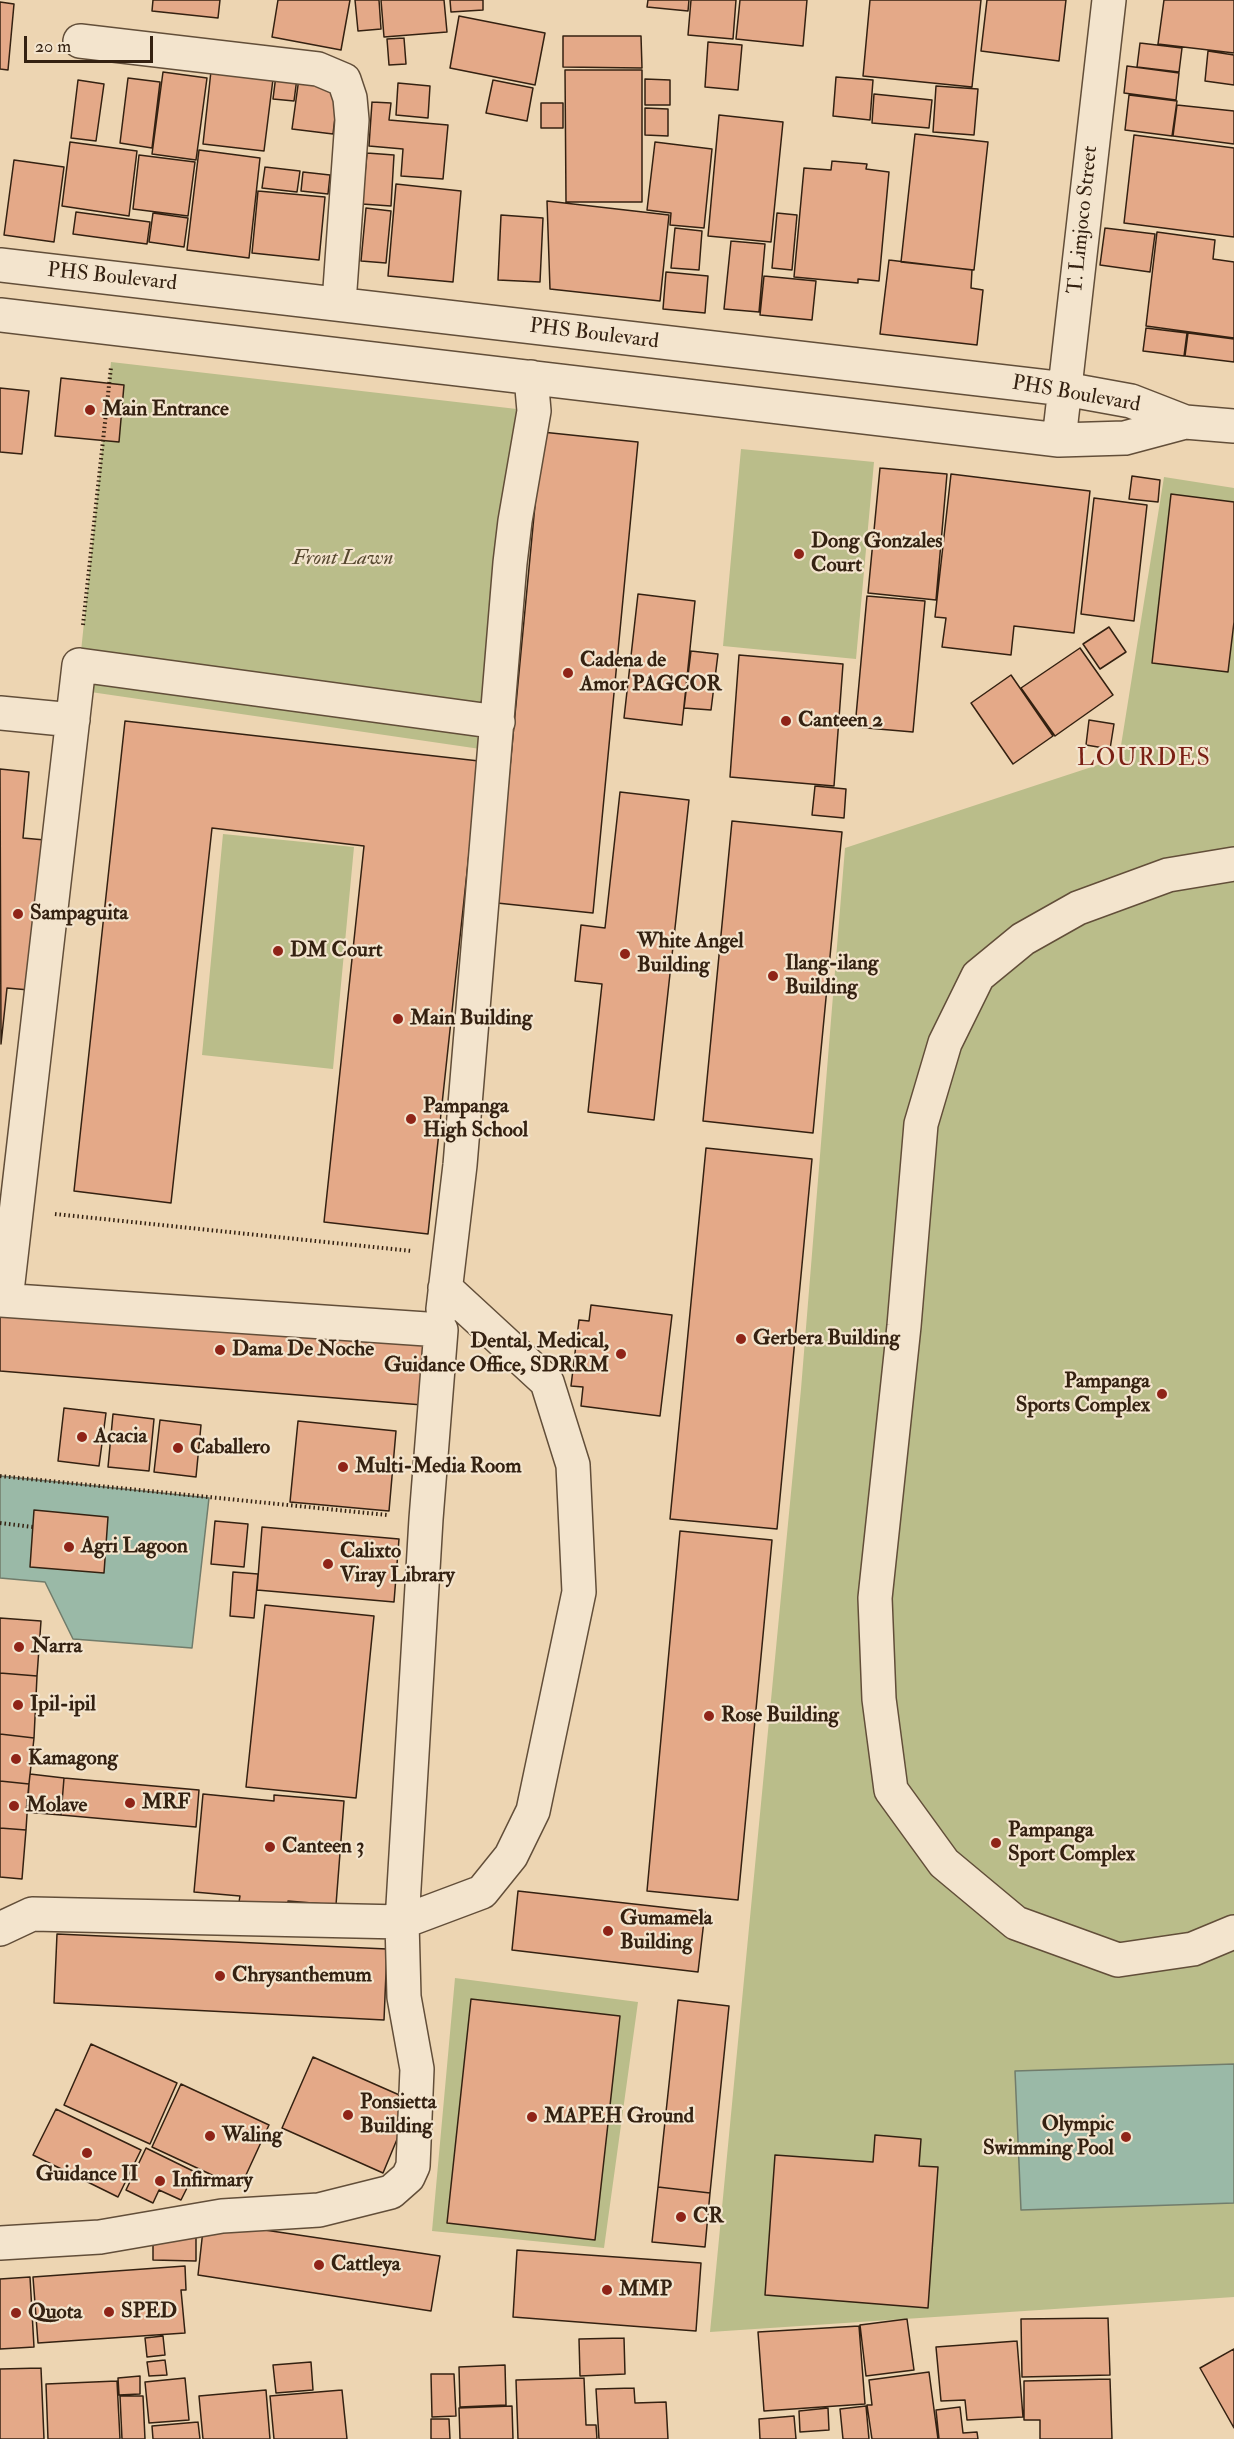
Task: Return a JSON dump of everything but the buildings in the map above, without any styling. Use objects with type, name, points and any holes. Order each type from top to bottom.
[{"type":"street","name":"T. Limjoco Street","points":[[1059,440],[1109,0]]},
{"type":"street","points":[[80,41],[318,69],[344,80],[350,98],[352,120],[339,303]]},
{"type":"street","name":"PHS Boulevard","points":[[0,265],[1065,389],[1131,401],[1185,422],[1234,426]]},
{"type":"street","name":"PHS Boulevard","points":[[0,315],[1059,440],[1125,438],[1185,422]]},
{"type":"street","points":[[0,2243],[100,2237],[222,2216],[320,2210],[391,2193],[408,2177],[413,2166],[417,2069],[404,1997],[402,1922],[426,1519],[445,1288],[460,1165],[513,531],[534,411],[531,377]]},
{"type":"street","points":[[441,1330],[3,1300],[16,1210],[79,665],[498,722]]},
{"type":"street","points":[[0,713],[73,720]]},
{"type":"street","points":[[1234,864],[1168,875],[1078,908],[1023,939],[978,976],[945,1043],[921,1124],[904,1326],[875,1598],[879,1699],[891,1790],[944,1863],[1016,1923],[1118,1960],[1193,1949],[1234,1932]]},
{"type":"street","points":[[0,1929],[32,1914],[402,1922],[482,1892],[511,1856],[533,1811],[579,1592],[573,1465],[547,1382],[445,1288]]},
{"type":"path","points":[[79,665],[111,362]]},
{"type":"path","points":[[16,1210],[449,1254]]},
{"type":"path","points":[[0,1476],[426,1519]]},
{"type":"path","points":[[0,1523],[33,1527]]},
{"type":"green space","name":"Front Lawn","points":[[111,362],[534,411],[494,751],[77,690]]},
{"type":"green space","name":"Dong Gonzales Court","points":[[741,449],[874,462],[856,659],[723,646]]},
{"type":"green space","name":"Pampanga Sport Complex","points":[[1164,477],[1234,488],[1234,2297],[710,2332],[801,1389],[845,848],[1119,758]]},
{"type":"green space","name":"DM Court","points":[[223,834],[354,847],[333,1069],[202,1055]]},
{"type":"green space","name":"MAPEH Ground","points":[[455,1978],[638,2002],[604,2248],[432,2231]]},
{"type":"shaded area","points":[[0,1476],[209,1498],[192,1648],[73,1639],[45,1582],[0,1578]]},
{"type":"shaded area","name":"Olympic Swimming Pool","points":[[1234,2064],[1234,2203],[1021,2210],[1015,2071]]},
{"type":"place","name":"Main Entrance","points":[[90,410]]},
{"type":"place","name":"Dong Gonzales Court","points":[[799,554]]},
{"type":"place","name":"Cadena de Amor PAGCOR","points":[[568,673]]},
{"type":"place","name":"Canteen 2","points":[[786,721]]},
{"type":"place","name":"Sampaguita","points":[[18,914]]},
{"type":"place","name":"DM Court","points":[[278,951]]},
{"type":"place","name":"White Angel Building","points":[[625,954]]},
{"type":"place","name":"Ilang-ilang Building","points":[[773,976]]},
{"type":"place","name":"Main Building","points":[[398,1019]]},
{"type":"place","name":"Pampanga High School","points":[[411,1119]]},
{"type":"place","name":"Gerbera Building","points":[[741,1339]]},
{"type":"place","name":"Dama De Noche","points":[[220,1350]]},
{"type":"place","name":"Dental, Medical, Guidance Office, SDRRM","points":[[621,1354]]},
{"type":"place","name":"Pampanga Sports Complex","points":[[1162,1394]]},
{"type":"place","name":"Acacia","points":[[82,1437]]},
{"type":"place","name":"Caballero","points":[[178,1448]]},
{"type":"place","name":"Multi-Media Room","points":[[343,1467]]},
{"type":"place","name":"Agri Lagoon","points":[[69,1547]]},
{"type":"place","name":"Calixto Viray Library","points":[[328,1564]]},
{"type":"place","name":"Narra","points":[[19,1647]]},
{"type":"place","name":"Ipil-ipil","points":[[18,1705]]},
{"type":"place","name":"Rose Building","points":[[709,1716]]},
{"type":"place","name":"Kamagong","points":[[16,1759]]},
{"type":"place","name":"MRF","points":[[130,1803]]},
{"type":"place","name":"Molave","points":[[14,1806]]},
{"type":"place","name":"Pampanga Sport Complex","points":[[996,1843]]},
{"type":"place","name":"Canteen 3","points":[[270,1847]]},
{"type":"place","name":"Gumamela Building","points":[[608,1931]]},
{"type":"place","name":"Chrysanthemum","points":[[220,1976]]},
{"type":"place","name":"Ponsietta Building","points":[[348,2115]]},
{"type":"place","name":"MAPEH Ground","points":[[532,2117]]},
{"type":"place","name":"Waling","points":[[210,2136]]},
{"type":"place","name":"Olympic Swimming Pool","points":[[1126,2137]]},
{"type":"place","name":"Guidance II","points":[[87,2153]]},
{"type":"place","name":"Infirmary","points":[[160,2181]]},
{"type":"place","name":"CR","points":[[681,2217]]},
{"type":"place","name":"Cattleya","points":[[319,2265]]},
{"type":"place","name":"MMP","points":[[607,2290]]},
{"type":"place","name":"SPED","points":[[109,2312]]},
{"type":"place","name":"Quota","points":[[16,2313]]},
{"type":"district","name":"LOURDES","points":[[1144,760]]}]
